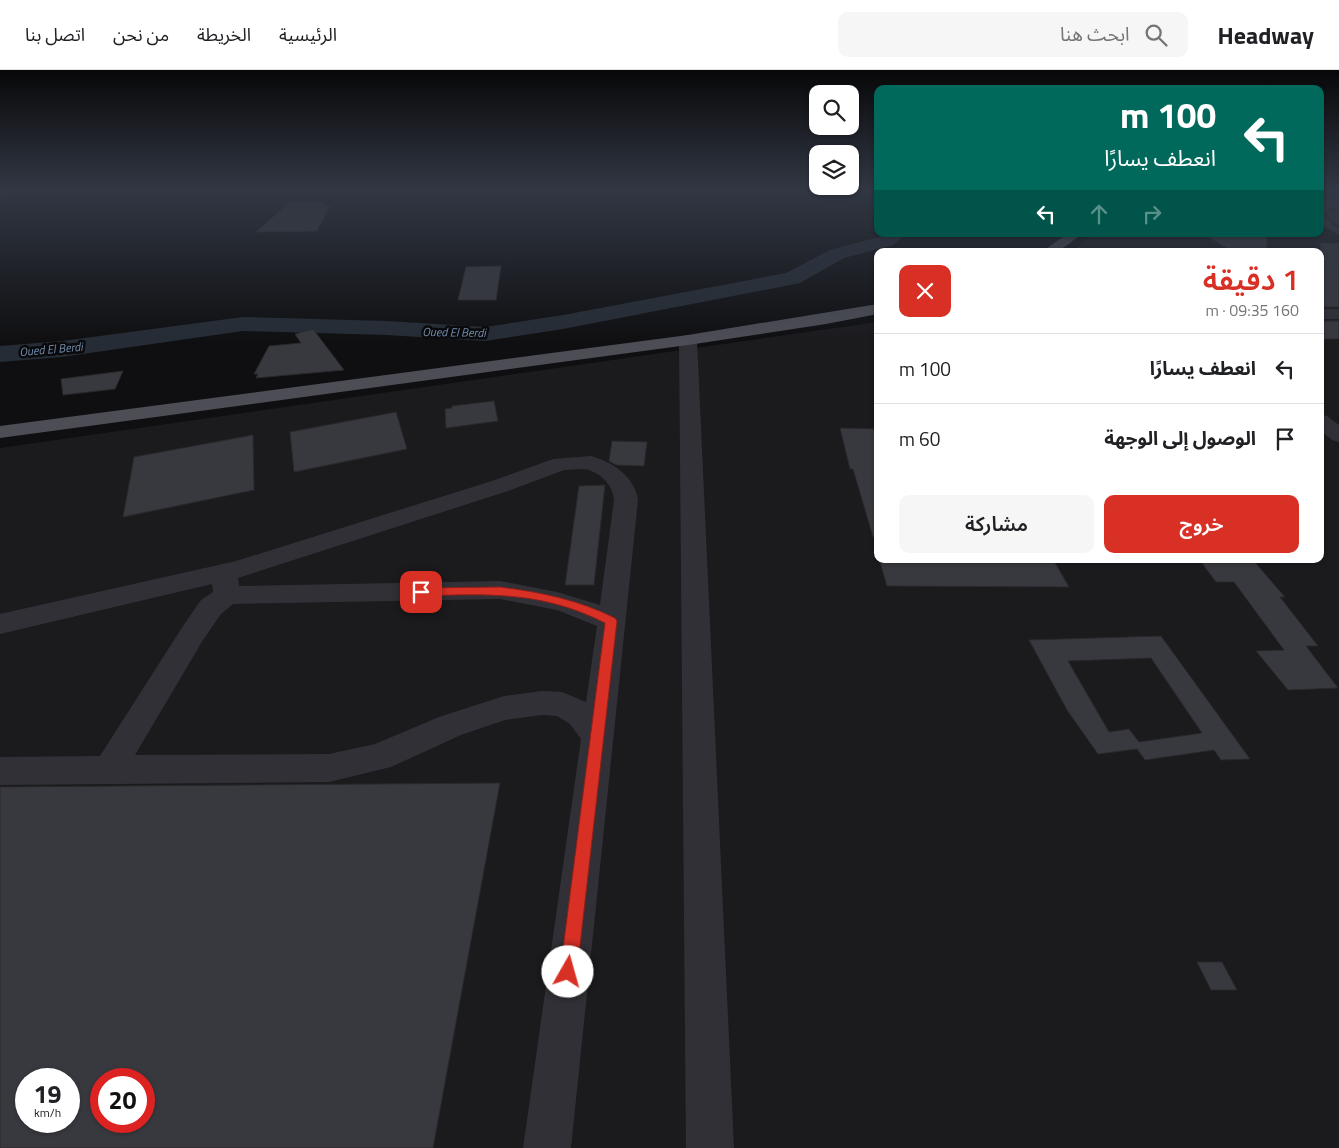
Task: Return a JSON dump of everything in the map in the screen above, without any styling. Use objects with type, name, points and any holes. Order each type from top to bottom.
[{"type":"main road","points":[[0,432],[688,340],[874,310]]},
{"type":"street","points":[[1324,314],[1339,314]]},
{"type":"street","points":[[688,340],[710,1148]]},
{"type":"street","points":[[1324,423],[1339,436]]},
{"type":"street","points":[[109,770],[193,633],[226,584],[275,559],[561,464],[591,463],[610,474],[625,489],[626,500],[547,1148]]},
{"type":"street","points":[[0,624],[226,584],[500,590],[535,595],[561,602],[588,610],[611,621]]},
{"type":"street","points":[[0,772],[330,768],[379,757],[450,726],[504,708],[542,702],[562,704],[581,715],[597,737]]},
{"type":"shaded area","points":[[1084,241],[1339,241],[1339,1148],[0,1148],[0,448],[874,322],[874,563],[1324,563],[1324,248],[1077,248]]},
{"type":"building","points":[[1216,241],[1267,241],[1267,248],[1226,248]]},
{"type":"building","points":[[1320,243],[1339,243],[1339,307],[1324,307],[1324,248],[1320,248]]},
{"type":"building","points":[[501,266],[496,300],[458,300],[466,267]]},
{"type":"building","points":[[1324,321],[1339,321],[1339,339],[1324,339]]},
{"type":"building","points":[[313,329],[344,370],[256,378],[258,374],[254,374],[269,346],[301,343],[295,334]]},
{"type":"building","points":[[123,371],[115,389],[63,395],[61,379]]},
{"type":"building","points":[[494,401],[498,421],[446,428],[445,409],[452,408],[452,406]]},
{"type":"building","points":[[396,412],[407,449],[294,472],[290,432]]},
{"type":"building","points":[[840,428],[874,429],[874,537],[853,469],[850,469]]},
{"type":"building","points":[[253,435],[254,490],[123,517],[134,457]]},
{"type":"building","points":[[612,441],[647,442],[644,466],[616,465],[609,461]]},
{"type":"building","points":[[605,485],[594,585],[565,585],[579,486]]},
{"type":"building","points":[[880,563],[1055,563],[1069,587],[887,586]]},
{"type":"building","points":[[1202,563],[1255,563],[1285,597],[1280,597],[1318,646],[1306,646],[1338,688],[1288,690],[1256,651],[1284,650],[1234,582],[1216,582]]},
{"type":"building","points":[[1161,636],[1250,759],[1221,760],[1214,750],[1145,760],[1137,749],[1098,754],[1067,710],[1029,640]],"holes":[[[1151,658],[1202,733],[1139,742],[1129,729],[1109,732],[1068,661]]]},
{"type":"building","points":[[500,783],[433,1148],[0,1148],[0,787]]},
{"type":"building","points":[[1197,962],[1222,962],[1237,990],[1211,990]]},
{"type":"waterway","name":"Oued El Berdi","points":[[0,354],[62,349],[243,324],[387,328],[485,334],[563,322],[792,278],[837,254],[885,241]]},
{"type":"route","points":[[421,592],[500,590],[535,595],[588,610],[611,621],[568,972]]}]
